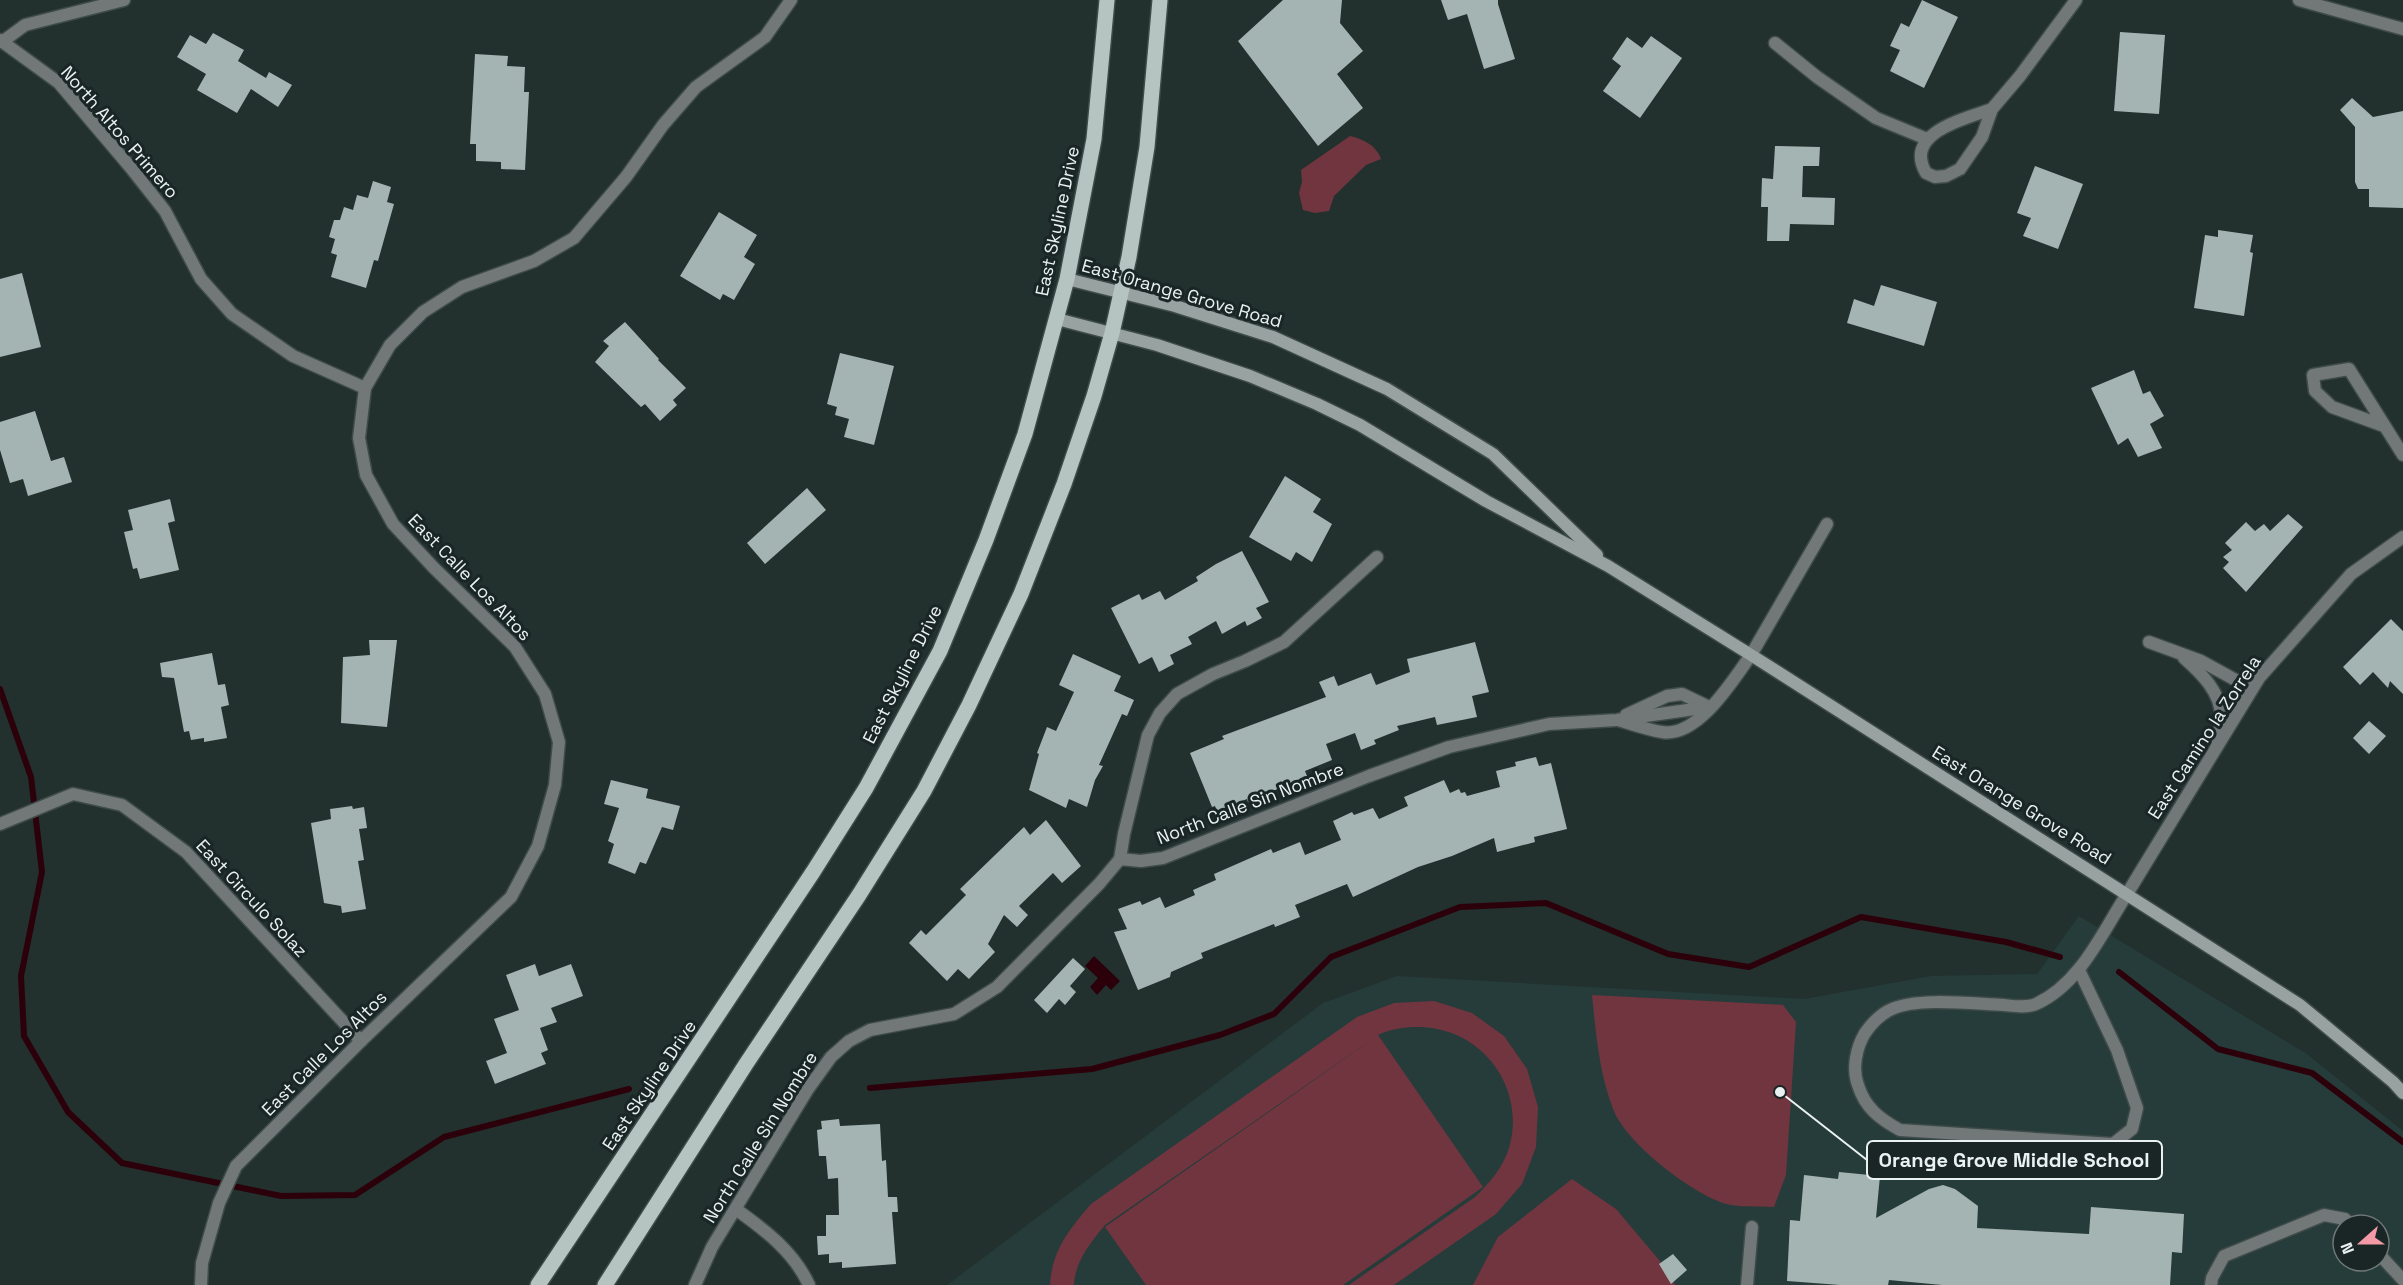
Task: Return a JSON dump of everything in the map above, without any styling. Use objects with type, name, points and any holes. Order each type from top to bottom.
[{"type":"main road","name":"East Skyline Drive","points":[[538,1285],[813,872],[866,788],[934,662],[986,540],[1025,434],[1057,319],[1094,139],[1107,0]]},
{"type":"main road","points":[[605,1285],[746,1064],[859,895],[924,791],[969,705],[1022,594],[1091,407],[1112,333],[1147,147],[1160,0]]},
{"type":"main road","name":"East Orange Grove Road","points":[[1067,279],[1121,292],[1273,337],[1387,389],[1493,454],[1608,566]]},
{"type":"main road","name":"East Orange Grove Road","points":[[1057,319],[1112,333],[1250,376],[1317,404],[1360,425],[1486,501],[1608,566],[1751,654],[2300,1005],[2403,1092]]},
{"type":"street","points":[[1,41],[25,25],[124,0]]},
{"type":"street","name":"East Calle Los Altos","points":[[201,1285],[202,1263],[219,1203],[236,1166],[361,1041],[511,897],[538,846],[555,785],[559,742],[545,694],[515,647],[434,568],[393,524],[366,475],[359,438],[365,388],[390,345],[423,312],[462,287],[534,261],[574,238],[626,177],[663,125],[696,87],[765,37],[791,0]]},
{"type":"street","points":[[1992,109],[1949,125],[1927,139],[1920,157],[1926,173],[1935,177],[1954,173],[1968,159],[1982,136],[1992,109],[2020,76],[2076,0]]},
{"type":"street","points":[[2299,0],[2403,29]]},
{"type":"street","name":"North Altos Primero","points":[[1,41],[59,83],[124,159],[165,212],[201,279],[232,314],[293,356],[365,388]]},
{"type":"street","points":[[1775,43],[1817,77],[1876,118],[1927,139]]},
{"type":"street","points":[[2384,426],[2332,407],[2315,391],[2313,375],[2349,369],[2403,455]]},
{"type":"street","name":"North Calle Sin Nombre","points":[[695,1285],[712,1247],[737,1210],[808,1089],[831,1057],[843,1046],[870,1030],[954,1014],[997,987],[1099,884],[1120,859],[1141,861],[1163,858],[1369,776],[1449,747],[1549,724],[1617,720],[1664,733],[1674,732],[1702,719],[1751,654],[1827,524]]},
{"type":"street","name":"East Camino la Zorrela","points":[[2079,970],[2117,1050],[2137,1108],[2132,1129],[2114,1144],[1900,1130],[1881,1120],[1866,1104],[1857,1083],[1855,1062],[1861,1040],[1873,1022],[1890,1009],[1911,1003],[2033,1006],[2056,994],[2079,970],[2252,689],[2351,574],[2403,537]]},
{"type":"street","points":[[1120,859],[1148,735],[1160,713],[1177,694],[1213,674],[1284,642],[1377,557]]},
{"type":"street","points":[[2149,642],[2201,661],[2252,689]]},
{"type":"street","points":[[2179,653],[2203,674],[2218,700],[2221,717],[2216,748]]},
{"type":"street","name":"North Calle Sin Nombre","points":[[1617,720],[1667,696],[1682,694],[1709,707]]},
{"type":"street","name":"East Circulo Solaz","points":[[0,824],[73,794],[122,805],[186,852],[361,1041]]},
{"type":"street","points":[[737,1210],[760,1226],[788,1252],[809,1285]]},
{"type":"street","points":[[2211,1285],[2212,1278],[2224,1256],[2324,1215],[2331,1216]]},
{"type":"street","points":[[1747,1285],[1752,1227]]},
{"type":"street","points":[[2391,1267],[2403,1280]]},
{"type":"shaded area","points":[[1350,136],[1368,143],[1381,159],[1366,165],[1334,196],[1329,211],[1315,213],[1303,210],[1299,193],[1302,182],[1301,170]]},
{"type":"shaded area","points":[[2079,916],[2307,1054],[2403,1131],[2403,1285],[947,1285],[1323,1003],[1397,976],[1804,999],[1931,976],[2037,974]]},
{"type":"shaded area","points":[[1094,956],[1120,981],[1111,990],[1106,985],[1097,995],[1090,987],[1098,978],[1085,966]]},
{"type":"shaded area","points":[[1592,995],[1783,1005],[1796,1022],[1786,1175],[1774,1207],[1735,1206],[1709,1197],[1660,1164],[1631,1136],[1613,1109],[1604,1081]]},
{"type":"shaded area","points":[[1434,1001],[1472,1013],[1504,1036],[1527,1069],[1538,1107],[1536,1147],[1522,1184],[1496,1214],[1394,1285],[1349,1285],[1475,1197],[1486,1186],[1503,1162],[1509,1148],[1513,1128],[1512,1108],[1499,1072],[1473,1044],[1437,1029],[1414,1027],[1399,1029],[1378,1035],[1483,1187],[1343,1285],[1146,1285],[1105,1227],[1377,1036],[1105,1225],[1089,1245],[1081,1260],[1074,1285],[1050,1285],[1054,1261],[1063,1241],[1091,1204],[1357,1017],[1394,1003]]},
{"type":"shaded area","points":[[1572,1179],[1616,1209],[1670,1273],[1675,1285],[1473,1285],[1498,1237]]},
{"type":"building","points":[[1283,0],[1342,0],[1340,23],[1363,51],[1337,74],[1363,108],[1318,146],[1238,41]]},
{"type":"building","points":[[1441,0],[1498,0],[1515,59],[1484,69],[1467,14],[1448,20]]},
{"type":"building","points":[[1922,0],[1958,17],[1924,88],[1890,71],[1900,50],[1890,46],[1901,23],[1909,27]]},
{"type":"building","points":[[2120,32],[2165,35],[2159,114],[2114,111]]},
{"type":"building","points":[[213,33],[244,50],[238,61],[266,78],[269,72],[292,85],[278,107],[251,89],[237,113],[197,90],[206,74],[177,57],[190,35],[206,44]]},
{"type":"building","points":[[1651,36],[1682,58],[1640,118],[1603,91],[1621,66],[1612,59],[1627,37],[1642,48]]},
{"type":"building","points":[[475,54],[508,56],[507,66],[525,67],[524,92],[529,92],[525,170],[501,169],[501,162],[476,161],[476,144],[470,144]]},
{"type":"building","points":[[2352,98],[2373,117],[2403,111],[2403,208],[2369,207],[2369,189],[2358,189],[2355,182],[2355,127],[2340,110]]},
{"type":"building","points":[[1775,146],[1820,147],[1819,166],[1803,166],[1802,197],[1835,198],[1834,225],[1790,224],[1789,241],[1767,241],[1768,207],[1761,207],[1762,178],[1773,179]]},
{"type":"building","points":[[2035,166],[2083,184],[2058,249],[2023,236],[2031,218],[2017,213]]},
{"type":"building","points":[[373,181],[391,187],[387,202],[394,204],[378,261],[374,260],[366,288],[331,277],[337,255],[331,253],[335,239],[329,237],[334,220],[340,220],[344,207],[353,210],[357,195],[368,198]]},
{"type":"building","points":[[719,212],[757,235],[744,257],[755,264],[734,300],[723,294],[720,300],[680,276]]},
{"type":"building","points":[[2218,230],[2253,235],[2250,252],[2253,253],[2244,316],[2194,308],[2205,235],[2218,237]]},
{"type":"building","points":[[22,273],[41,347],[0,357],[0,279]]},
{"type":"building","points":[[1881,285],[1937,302],[1924,346],[1847,323],[1854,299],[1874,306]]},
{"type":"building","points":[[625,322],[686,388],[673,400],[677,405],[660,421],[645,404],[641,407],[595,362],[609,346],[603,341]]},
{"type":"building","points":[[840,353],[894,366],[874,445],[844,437],[849,419],[835,415],[837,407],[827,404]]},
{"type":"building","points":[[2134,370],[2143,394],[2150,391],[2164,416],[2150,424],[2162,448],[2138,457],[2128,438],[2118,445],[2091,388]]},
{"type":"building","points":[[35,411],[51,461],[64,457],[72,482],[28,496],[23,479],[10,483],[0,450],[0,422]]},
{"type":"building","points":[[1285,476],[1321,499],[1313,512],[1332,524],[1312,562],[1296,552],[1291,561],[1249,537]]},
{"type":"building","points":[[807,488],[826,510],[765,564],[747,543]]},
{"type":"building","points":[[170,499],[175,521],[168,523],[179,570],[140,579],[137,568],[133,569],[124,532],[133,530],[128,510]]},
{"type":"building","points":[[2288,514],[2303,527],[2246,592],[2223,568],[2229,562],[2223,557],[2232,550],[2225,543],[2246,522],[2255,531],[2264,524],[2270,531]]},
{"type":"building","points":[[1242,551],[1269,602],[1256,608],[1262,618],[1247,626],[1245,621],[1222,634],[1216,621],[1188,637],[1192,644],[1170,655],[1174,664],[1159,672],[1152,657],[1139,664],[1111,608],[1139,594],[1142,600],[1160,591],[1165,600],[1198,581],[1196,577],[1216,564]]},
{"type":"building","points":[[2391,619],[2403,631],[2403,694],[2390,681],[2388,688],[2373,672],[2360,685],[2343,667]]},
{"type":"building","points":[[369,640],[397,640],[387,727],[341,723],[343,657],[370,655]]},
{"type":"building","points":[[1475,642],[1489,692],[1472,696],[1477,717],[1437,725],[1435,717],[1397,726],[1399,730],[1374,740],[1376,744],[1361,750],[1355,733],[1326,744],[1332,760],[1305,771],[1307,776],[1248,802],[1247,799],[1217,811],[1215,806],[1212,807],[1190,753],[1224,739],[1222,736],[1326,697],[1319,682],[1334,676],[1338,686],[1371,673],[1376,685],[1410,672],[1407,659]]},
{"type":"building","points":[[212,653],[218,685],[225,684],[229,705],[221,707],[227,738],[204,742],[204,738],[191,740],[189,731],[184,732],[174,678],[162,677],[160,663]]},
{"type":"building","points":[[1073,654],[1121,676],[1114,691],[1134,700],[1127,716],[1122,714],[1099,765],[1103,766],[1095,780],[1087,807],[1069,799],[1066,808],[1029,790],[1039,754],[1037,753],[1047,727],[1056,731],[1074,692],[1059,685]]},
{"type":"building","points":[[2369,721],[2386,736],[2369,754],[2353,738]]},
{"type":"building","points":[[1536,757],[1539,766],[1551,763],[1567,829],[1534,837],[1535,842],[1497,852],[1494,838],[1452,856],[1418,867],[1353,897],[1347,884],[1295,905],[1300,917],[1275,927],[1274,924],[1201,953],[1203,958],[1171,972],[1170,977],[1138,990],[1114,932],[1127,929],[1118,909],[1140,901],[1142,905],[1160,897],[1165,908],[1195,895],[1193,890],[1216,880],[1214,874],[1271,849],[1273,853],[1300,842],[1305,855],[1341,840],[1333,821],[1352,812],[1354,815],[1373,808],[1379,819],[1408,806],[1404,797],[1444,780],[1450,793],[1459,789],[1467,796],[1500,787],[1496,771],[1516,766],[1515,762]]},
{"type":"building","points":[[611,780],[648,789],[646,798],[680,806],[673,830],[662,827],[646,864],[640,862],[635,874],[608,863],[614,844],[608,841],[619,808],[604,804]]},
{"type":"building","points":[[352,806],[353,809],[364,807],[367,828],[359,829],[364,860],[358,861],[366,909],[342,913],[341,906],[324,903],[311,823],[331,819],[330,809]]},
{"type":"building","points":[[1046,820],[1081,866],[1062,883],[1053,873],[1019,906],[1028,915],[1017,927],[1004,915],[988,944],[995,952],[969,979],[958,969],[947,981],[909,943],[921,930],[926,935],[966,895],[960,889],[1024,827],[1030,835]]},
{"type":"building","points":[[1073,958],[1085,969],[1070,986],[1076,992],[1065,1005],[1059,999],[1047,1013],[1034,1000]]},
{"type":"building","points":[[535,964],[539,976],[571,964],[583,996],[551,1008],[557,1022],[540,1028],[548,1050],[541,1053],[546,1064],[495,1084],[486,1061],[507,1053],[494,1019],[519,1010],[506,975]]},
{"type":"building","points":[[839,1119],[840,1126],[880,1124],[882,1161],[886,1160],[888,1197],[897,1197],[898,1212],[892,1212],[896,1264],[842,1268],[842,1262],[829,1263],[829,1254],[818,1255],[817,1236],[826,1236],[826,1215],[839,1215],[838,1178],[828,1179],[826,1156],[819,1156],[817,1130],[822,1129],[821,1121]]},
{"type":"building","points":[[1839,1172],[1880,1176],[1876,1218],[1929,1189],[1943,1185],[1955,1189],[1978,1206],[1977,1228],[2089,1234],[2091,1207],[2184,1214],[2182,1253],[2172,1252],[2170,1285],[1942,1285],[1889,1280],[1888,1285],[1840,1285],[1787,1281],[1790,1220],[1800,1221],[1804,1175],[1838,1179]]},
{"type":"building","points":[[1673,1254],[1687,1270],[1671,1284],[1659,1264]]},
{"type":"waterway","points":[[0,689],[31,777],[42,872],[21,976],[24,1036],[68,1112],[122,1163],[281,1196],[355,1195],[444,1137],[629,1089]]},
{"type":"waterway","points":[[870,1088],[1092,1069],[1220,1035],[1274,1014],[1331,957],[1460,907],[1546,903],[1668,954],[1749,967],[1861,917],[2006,942],[2060,957]]},
{"type":"waterway","points":[[2119,972],[2218,1049],[2312,1073],[2403,1142]]},
{"type":"place","name":"Orange Grove Middle School","points":[[1780,1092]]}]
